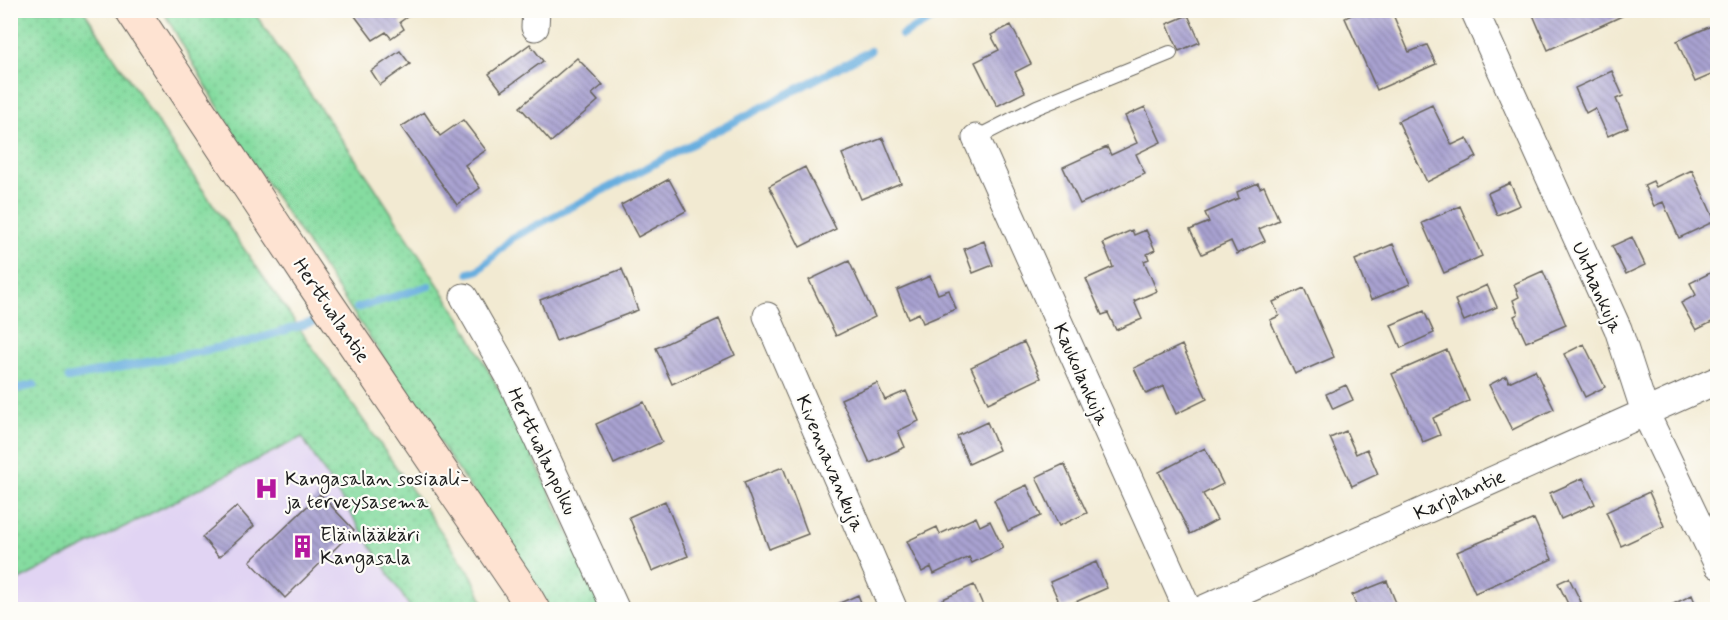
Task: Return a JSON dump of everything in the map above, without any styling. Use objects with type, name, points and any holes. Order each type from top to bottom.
[{"type":"street","name":"Herttualantie","points":[[132,10],[534,609]]},
{"type":"street","name":"Uhtuankuja","points":[[1474,10],[1618,329],[1645,412],[1718,565]]},
{"type":"street","name":"Kaukolankuja","points":[[976,138],[1188,609]]},
{"type":"street","name":"Herttualanpolku","points":[[464,297],[509,376],[616,609]]},
{"type":"street","name":"Kivennavankuja","points":[[767,316],[894,609]]},
{"type":"street","name":"Karjalantie","points":[[1201,609],[1718,380]]},
{"type":"lane","points":[[976,138],[1037,107],[1170,53]]},
{"type":"shaded area","name":"Kangasalan sosiaali- ja terveysasema","points":[[302,437],[411,609],[11,610],[11,584]]},
{"type":"green space","points":[[11,10],[84,11],[189,170],[472,576],[486,609],[411,609],[302,437],[11,584]]},
{"type":"green space","points":[[163,11],[253,11],[372,183],[463,323],[523,435],[604,609],[551,609],[234,134]]},
{"type":"building","points":[[362,10],[417,10],[400,22],[404,29],[391,38],[386,32],[373,40],[355,16]]},
{"type":"building","points":[[1362,10],[1391,10],[1409,52],[1427,45],[1436,64],[1377,90],[1345,18]]},
{"type":"building","points":[[1531,10],[1635,10],[1548,50]]},
{"type":"building","points":[[1188,15],[1200,42],[1179,51],[1167,24]]},
{"type":"building","points":[[1718,23],[1718,72],[1695,82],[1677,41]]},
{"type":"building","points":[[1011,25],[1031,64],[1015,72],[1025,92],[997,106],[975,62],[999,50],[991,35]]},
{"type":"building","points":[[530,44],[543,61],[502,91],[489,74]]},
{"type":"building","points":[[400,51],[410,64],[380,85],[371,71]]},
{"type":"building","points":[[577,58],[603,85],[592,94],[598,101],[551,142],[520,107]]},
{"type":"building","points":[[1612,71],[1623,96],[1616,99],[1628,127],[1608,136],[1595,108],[1586,113],[1575,88]]},
{"type":"building","points":[[1432,105],[1452,145],[1467,138],[1477,157],[1427,182],[1398,121]]},
{"type":"building","points":[[1145,107],[1161,142],[1136,154],[1145,174],[1080,204],[1063,167],[1107,147],[1111,155],[1137,143],[1125,116]]},
{"type":"building","points":[[424,112],[440,136],[463,120],[486,150],[465,165],[480,188],[457,205],[401,127]]},
{"type":"building","points":[[883,138],[901,183],[861,199],[842,154]]},
{"type":"building","points":[[805,167],[836,229],[800,247],[769,186]]},
{"type":"building","points":[[1692,170],[1715,221],[1679,238],[1663,202],[1654,206],[1644,185],[1653,181],[1656,187]]},
{"type":"building","points":[[669,179],[686,211],[638,237],[621,205]]},
{"type":"building","points":[[1258,183],[1260,188],[1264,186],[1279,220],[1259,229],[1265,241],[1237,254],[1231,241],[1202,254],[1190,230],[1209,222],[1205,213],[1239,198],[1237,192]]},
{"type":"building","points":[[1510,183],[1520,205],[1497,215],[1488,193]]},
{"type":"building","points":[[1460,206],[1482,256],[1444,273],[1422,223]]},
{"type":"building","points":[[1132,230],[1134,235],[1146,230],[1155,250],[1147,254],[1149,259],[1144,261],[1157,291],[1134,301],[1142,319],[1116,330],[1108,313],[1102,315],[1086,279],[1113,267],[1103,243]]},
{"type":"building","points":[[1632,237],[1645,265],[1626,274],[1612,246]]},
{"type":"building","points":[[984,241],[993,265],[973,273],[964,249]]},
{"type":"building","points":[[1393,244],[1410,284],[1371,300],[1355,260]]},
{"type":"building","points":[[849,261],[875,317],[836,336],[809,280]]},
{"type":"building","points":[[622,269],[638,310],[556,341],[540,300]]},
{"type":"building","points":[[1718,269],[1718,319],[1696,330],[1681,303],[1696,295],[1690,283]]},
{"type":"building","points":[[1543,271],[1566,325],[1526,342],[1514,316],[1518,314],[1513,300],[1519,297],[1514,284]]},
{"type":"building","points":[[930,276],[938,294],[949,290],[956,309],[923,323],[919,313],[908,318],[897,290]]},
{"type":"building","points":[[1487,285],[1497,307],[1464,321],[1455,300]]},
{"type":"building","points":[[1304,288],[1334,357],[1295,374],[1270,320],[1279,316],[1273,302]]},
{"type":"building","points":[[1424,311],[1434,333],[1401,348],[1391,325]]},
{"type":"building","points":[[719,319],[735,355],[672,384],[656,348]]},
{"type":"building","points":[[1024,342],[1041,378],[988,403],[971,367]]},
{"type":"building","points":[[1584,344],[1605,387],[1585,397],[1564,354]]},
{"type":"building","points":[[1182,345],[1207,399],[1176,414],[1164,386],[1146,394],[1134,368]]},
{"type":"building","points":[[1447,350],[1469,401],[1433,418],[1440,435],[1423,442],[1392,374]]},
{"type":"building","points":[[1535,370],[1554,409],[1512,430],[1489,385],[1506,376],[1509,382]]},
{"type":"building","points":[[877,383],[885,400],[906,391],[919,421],[898,431],[905,447],[870,463],[841,399]]},
{"type":"building","points":[[1346,385],[1353,400],[1333,409],[1326,394]]},
{"type":"building","points":[[644,402],[662,442],[614,464],[596,424]]},
{"type":"building","points":[[987,422],[999,450],[969,464],[957,436]]},
{"type":"building","points":[[1718,426],[1718,445],[1710,430]]},
{"type":"building","points":[[1346,431],[1356,454],[1367,449],[1378,474],[1352,486],[1330,438]]},
{"type":"building","points":[[1205,448],[1223,484],[1203,494],[1217,520],[1190,534],[1159,472]]},
{"type":"building","points":[[1064,464],[1087,513],[1059,526],[1036,477]]},
{"type":"building","points":[[783,467],[808,534],[769,549],[744,482]]},
{"type":"building","points":[[1583,478],[1595,504],[1561,519],[1550,493]]},
{"type":"building","points":[[1027,485],[1041,516],[1008,531],[994,500]]},
{"type":"building","points":[[1649,492],[1664,526],[1621,546],[1606,512]]},
{"type":"building","name":"Eläinlääkäri Kangasala","points":[[320,494],[354,530],[285,598],[250,561]]},
{"type":"building","points":[[665,501],[688,556],[652,571],[629,517]]},
{"type":"building","points":[[237,506],[254,526],[219,557],[202,537]]},
{"type":"building","points":[[976,517],[980,526],[990,521],[1003,548],[972,563],[969,557],[934,574],[931,567],[922,572],[907,541],[937,527],[940,534]]},
{"type":"building","points":[[1534,519],[1552,559],[1475,593],[1457,552]]},
{"type":"building","points":[[1096,562],[1107,588],[1062,608],[1050,582]]},
{"type":"building","points":[[1569,578],[1581,602],[1570,608],[1558,583]]},
{"type":"building","points":[[1387,581],[1399,610],[1358,610],[1352,595]]},
{"type":"building","points":[[974,585],[985,610],[947,610],[943,599]]},
{"type":"building","points":[[858,595],[864,610],[824,610]]},
{"type":"building","points":[[1692,595],[1698,610],[1661,610]]},
{"type":"waterway","points":[[902,35],[948,10]]},
{"type":"waterway","points":[[469,273],[479,270],[512,238],[870,51]]},
{"type":"waterway","points":[[357,308],[429,286]]},
{"type":"waterway","points":[[68,378],[247,342],[313,322]]},
{"type":"waterway","points":[[10,390],[34,385]]},
{"type":"place","name":"Kangasalan sosiaali- ja terveysasema","points":[[267,489]]},
{"type":"place","name":"Eläinlääkäri Kangasala","points":[[302,546]]}]
